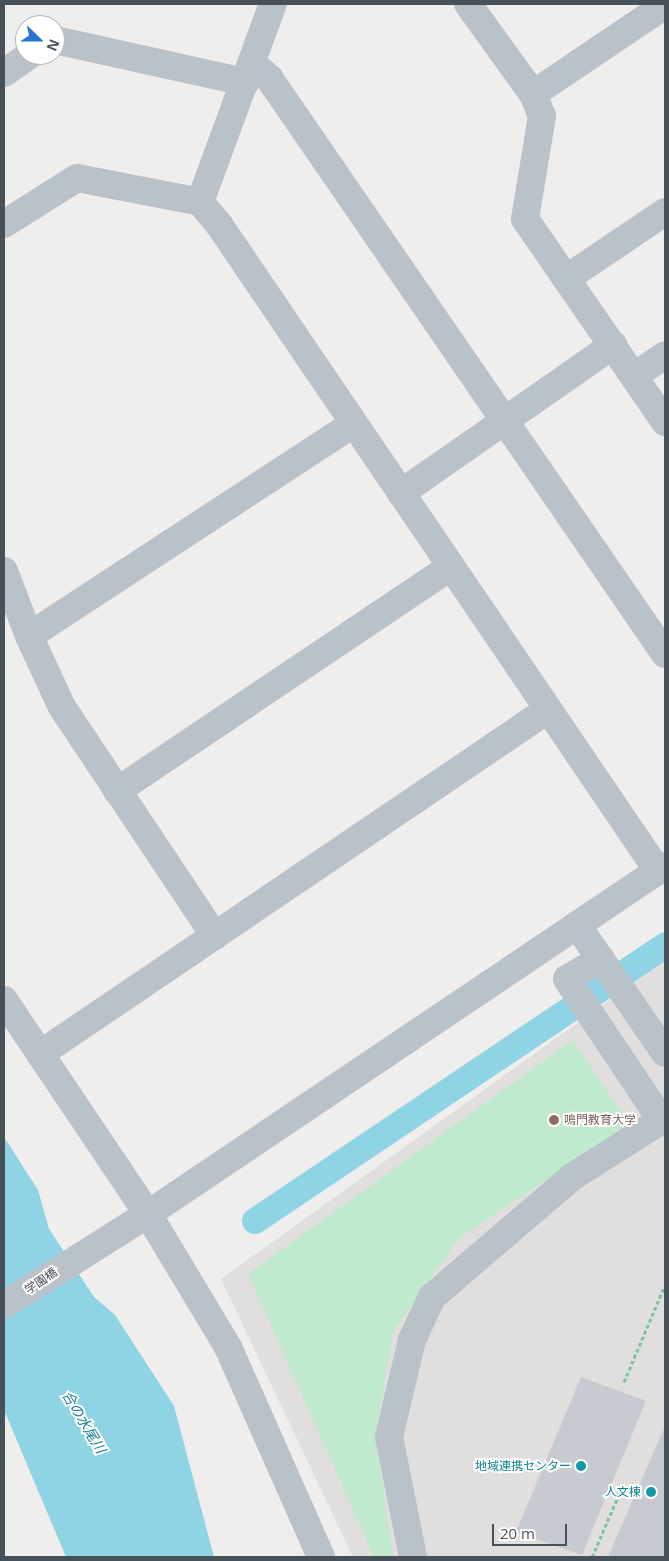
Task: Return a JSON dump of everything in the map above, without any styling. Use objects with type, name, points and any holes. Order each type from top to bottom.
[{"type":"street","points":[[200,202],[273,4]]},
{"type":"street","points":[[468,4],[533,94],[542,116],[526,219],[665,422]]},
{"type":"street","points":[[533,94],[665,5]]},
{"type":"street","points":[[65,42],[269,78],[665,654]]},
{"type":"street","points":[[4,73],[16,65]]},
{"type":"street","points":[[4,223],[77,178],[200,202],[220,226],[546,711],[661,869]]},
{"type":"street","points":[[567,278],[665,212]]},
{"type":"street","points":[[400,493],[613,345]]},
{"type":"street","points":[[634,376],[665,355]]},
{"type":"street","points":[[29,636],[353,424]]},
{"type":"street","points":[[117,791],[450,567]]},
{"type":"street","points":[[4,571],[29,636],[62,707],[216,936]]},
{"type":"street","points":[[40,1054],[546,711]]},
{"type":"street","name":"学園橋","points":[[4,1305],[78,1256],[148,1214],[661,869]]},
{"type":"street","points":[[577,925],[665,1053]]},
{"type":"street","points":[[413,1557],[389,1437],[412,1340],[432,1297],[572,1176],[663,1119],[567,979],[602,961]]},
{"type":"street","points":[[5,1006],[40,1054],[148,1214],[228,1347],[321,1557]]},
{"type":"path","points":[[624,1382],[665,1285]]},
{"type":"path","points":[[592,1557],[618,1499]]},
{"type":"shaded area","name":"鳴門教育大学","points":[[665,960],[665,1557],[353,1557],[221,1279]]},
{"type":"green space","points":[[573,1040],[629,1124],[458,1239],[393,1332],[375,1436],[393,1557],[374,1557],[248,1274]]},
{"type":"water","name":"合の水尾川","points":[[4,1137],[38,1190],[49,1229],[94,1297],[115,1315],[174,1406],[214,1557],[66,1557],[4,1410]]},
{"type":"building","name":"地域連携センター","points":[[581,1377],[646,1401],[582,1555],[516,1532]]},
{"type":"building","name":"人文棟","points":[[665,1426],[665,1557],[608,1557]]},
{"type":"waterway","points":[[255,1221],[665,945]]},
{"type":"place","name":"鳴門教育大学","points":[[554,1120]]},
{"type":"place","name":"地域連携センター","points":[[581,1466]]},
{"type":"place","name":"人文棟","points":[[651,1492]]}]
